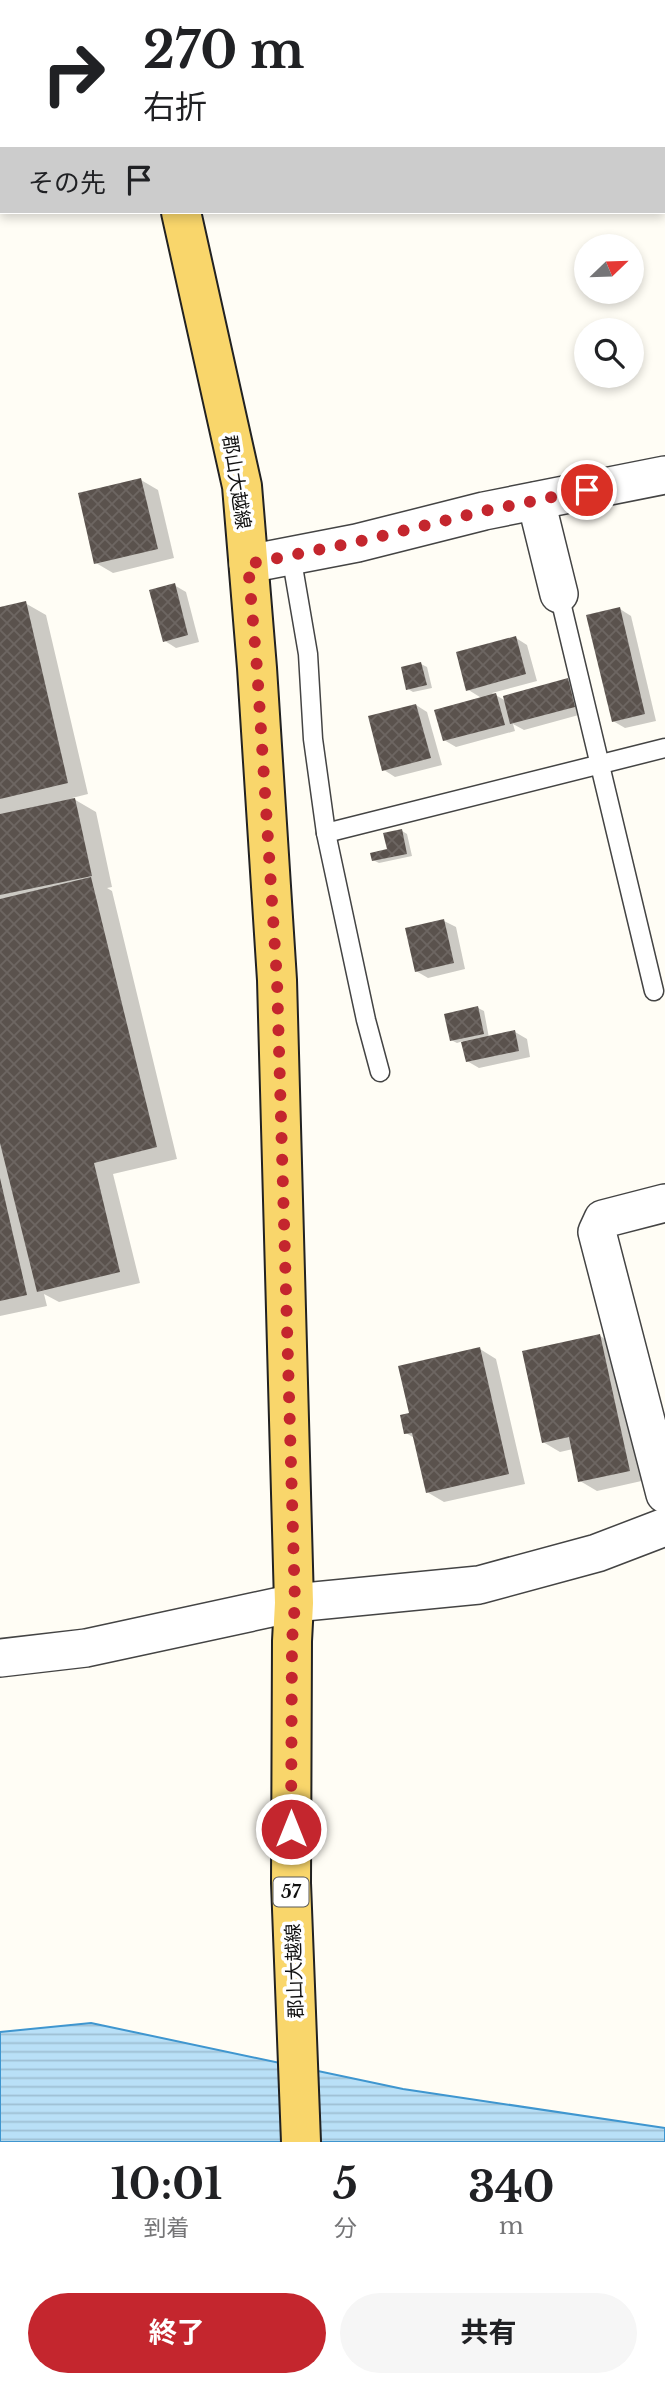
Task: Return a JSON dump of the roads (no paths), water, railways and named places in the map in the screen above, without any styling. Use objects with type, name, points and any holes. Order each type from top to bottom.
[{"type":"main road","name":"郡山大越線","points":[[181,214],[242,486],[277,980],[295,1603],[292,1641],[291,1883],[301,2142]]},
{"type":"street","points":[[248,564],[357,542],[484,511],[665,475]]},
{"type":"street","points":[[536,501],[559,594]]},
{"type":"street","points":[[665,1203],[603,1219],[597,1232],[665,1494]]},
{"type":"street","points":[[0,1658],[86,1648],[295,1603],[478,1585],[597,1553],[665,1527]]},
{"type":"lane","points":[[292,555],[309,654],[313,739],[326,833],[366,1020],[380,1072]]},
{"type":"lane","points":[[559,594],[654,991]]},
{"type":"lane","points":[[326,833],[665,748]]},
{"type":"water","points":[[91,2023],[403,2089],[665,2128],[665,2142],[0,2142],[0,2032]]}]
